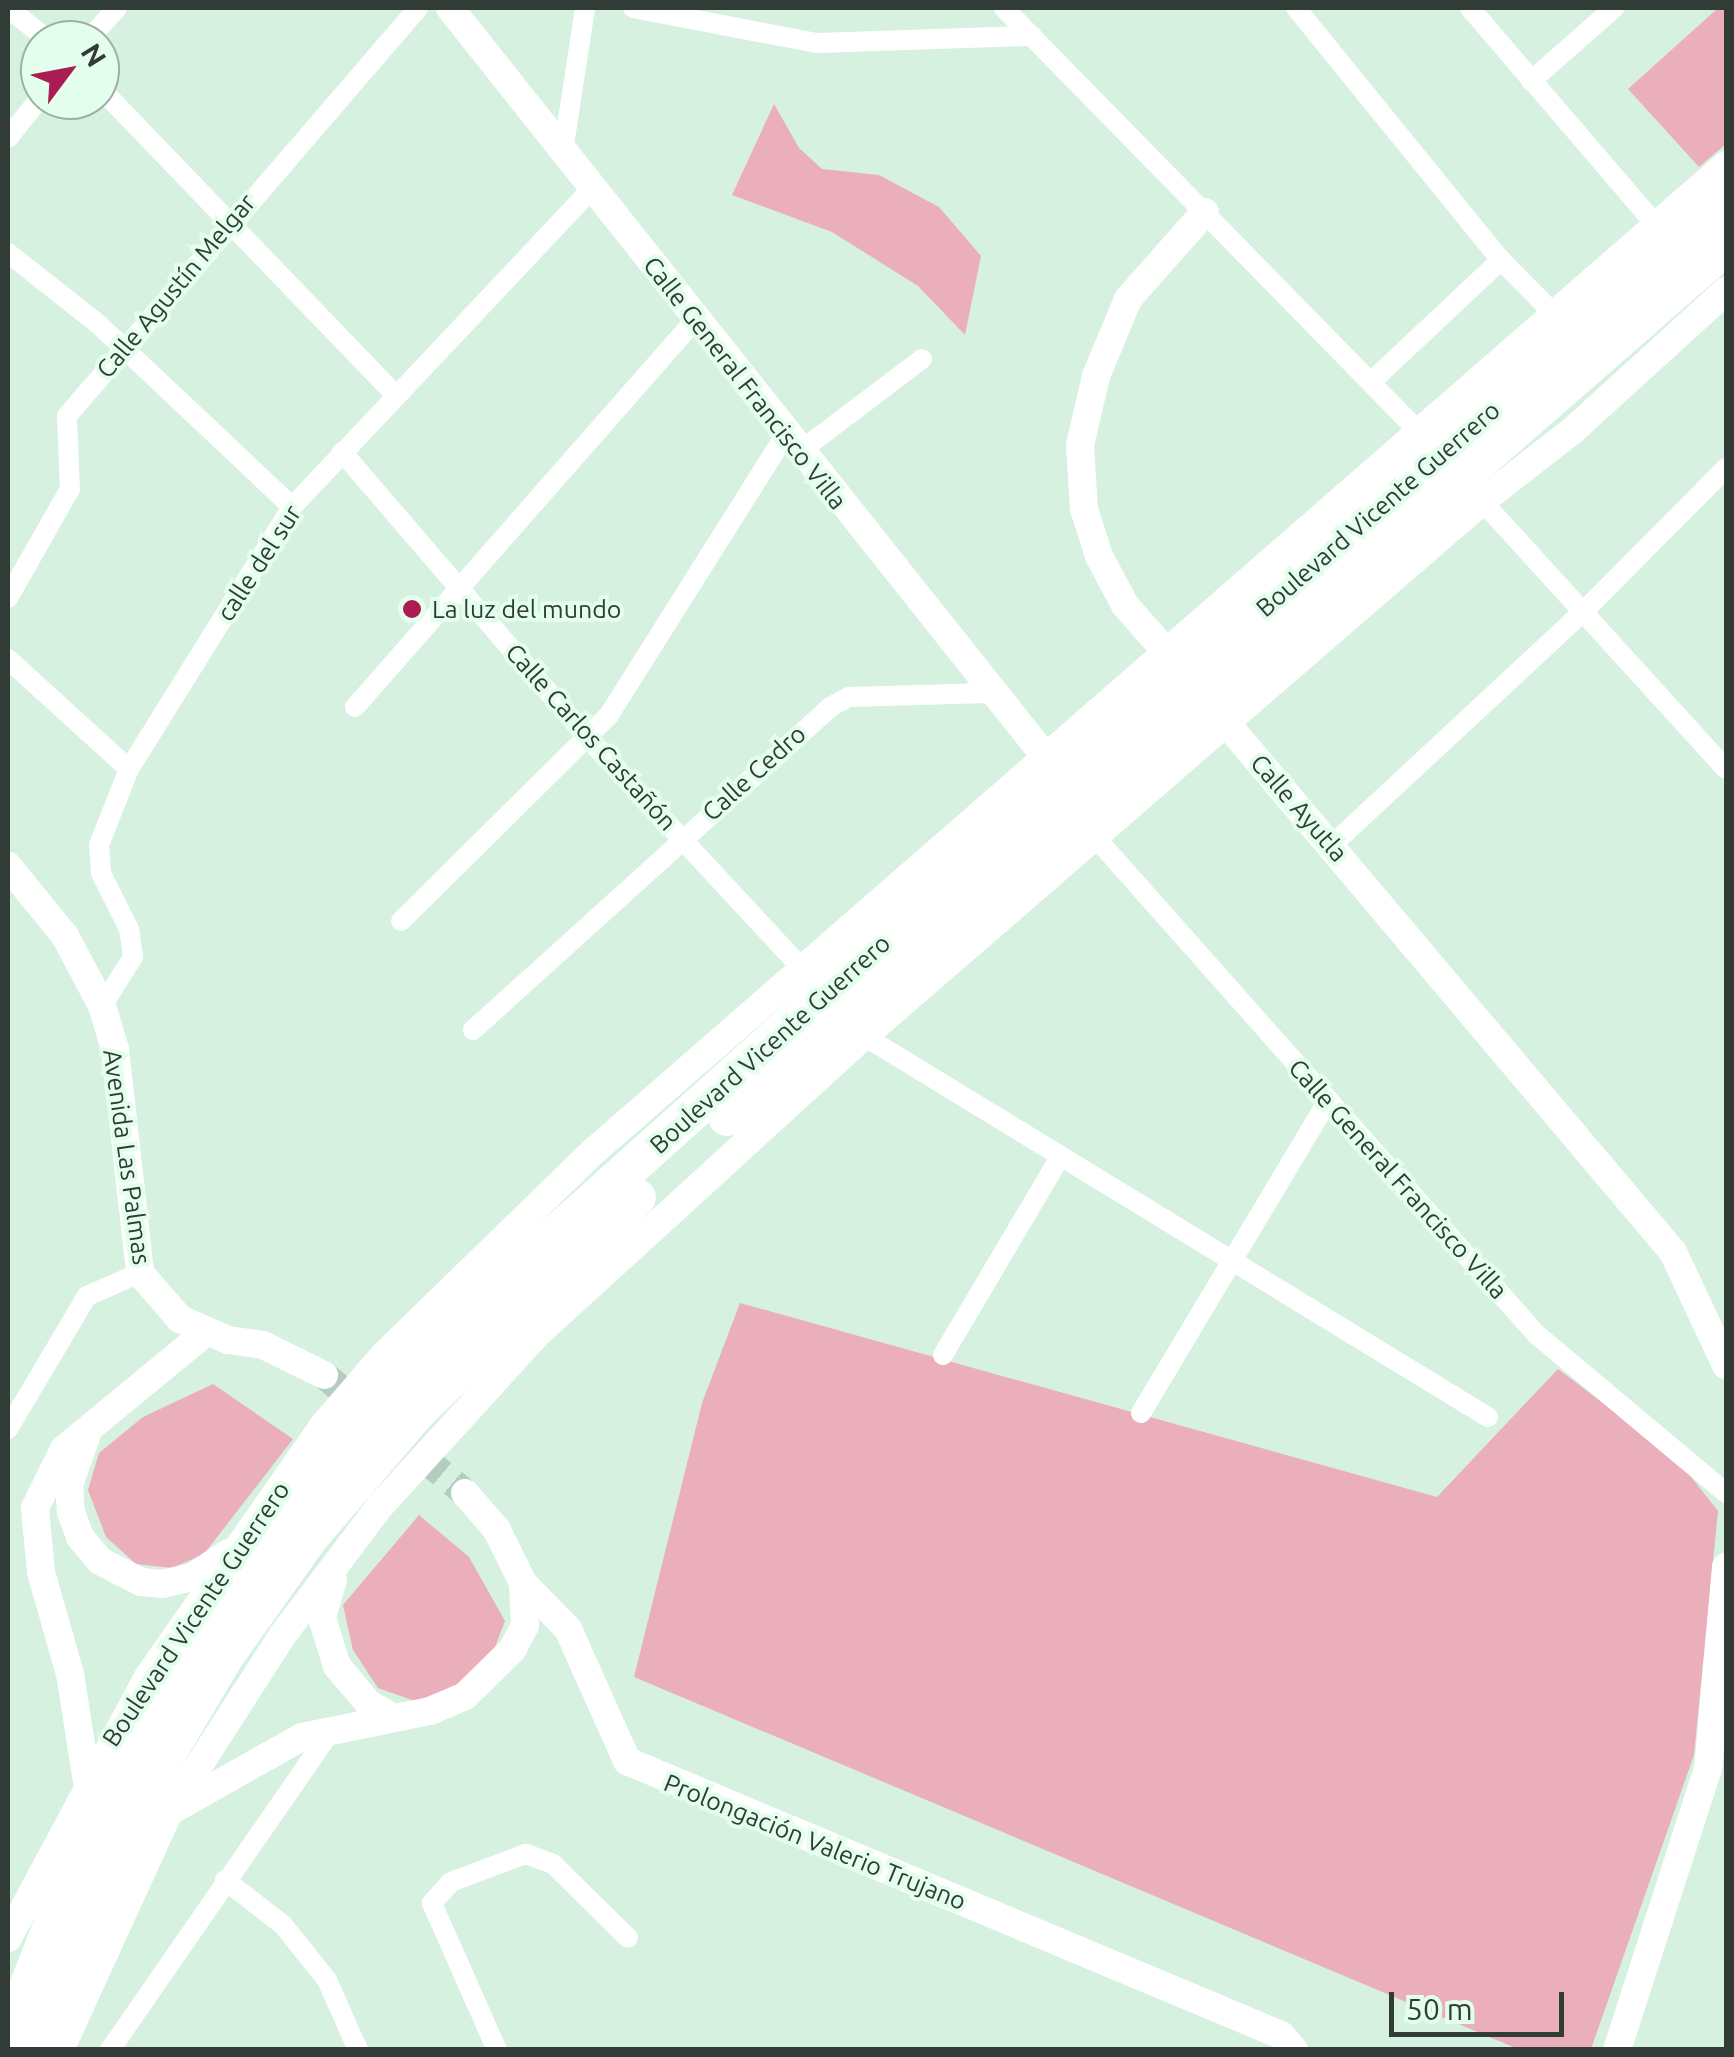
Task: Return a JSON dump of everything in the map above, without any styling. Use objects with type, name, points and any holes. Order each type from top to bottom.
[{"type":"highway","name":"Boulevard Vicente Guerrero","points":[[8,2038],[92,1796],[196,1638],[377,1404],[508,1276],[1216,668],[1726,204]]},
{"type":"highway","name":"Boulevard Vicente Guerrero","points":[[1216,668],[1726,246]]},
{"type":"highway","name":"Boulevard Vicente Guerrero","points":[[34,2050],[58,1980],[136,1806],[225,1656],[308,1539],[526,1300],[1126,747]]},
{"type":"highway","points":[[8,1964],[92,1796]]},
{"type":"main road","name":"Calle General Francisco Villa","points":[[450,8],[988,693],[1044,755]]},
{"type":"main road","name":"Boulevard Vicente Guerrero","points":[[8,1938],[92,1796],[148,1677],[322,1426],[384,1354],[594,1151],[806,973],[1044,755],[1726,165]]},
{"type":"main road","name":"Calle Ayutla","points":[[1205,212],[1128,299],[1096,376],[1080,445],[1084,509],[1099,556],[1125,605],[1674,1252],[1726,1365]]},
{"type":"main road","points":[[60,2050],[169,1812],[337,1563],[380,1506],[536,1335],[864,1036],[1482,500],[1572,432],[1726,291]]},
{"type":"main road","name":"Avenida Las Palmas","points":[[8,866],[65,936],[102,1006],[124,1115],[140,1272],[180,1319],[206,1332],[263,1345],[324,1375]]},
{"type":"main road","points":[[92,1796],[70,1674],[41,1572],[35,1508],[64,1450],[92,1422],[206,1332]]},
{"type":"main road","points":[[92,1422],[68,1486],[80,1537],[100,1561],[141,1582],[162,1584],[193,1577],[241,1544]]},
{"type":"main road","name":"Prolongación Valerio Trujano","points":[[465,1493],[497,1530],[522,1583],[568,1630],[627,1762],[1281,2034],[1294,2050]]},
{"type":"main road","points":[[337,1563],[322,1618],[328,1645],[349,1686],[392,1717]]},
{"type":"main road","points":[[1617,2050],[1718,1747],[1726,1568]]},
{"type":"main road","points":[[169,1812],[260,1756],[331,1731],[452,1704],[498,1671],[524,1626],[522,1583]]},
{"type":"street","name":"Calle Agustín Melgar","points":[[8,598],[70,489],[67,416],[228,223],[418,8]]},
{"type":"street","points":[[563,152],[585,8]]},
{"type":"street","points":[[633,8],[817,43],[1032,36]]},
{"type":"street","points":[[1004,8],[1420,432]]},
{"type":"street","points":[[1296,8],[1501,260],[1556,316]]},
{"type":"street","points":[[1470,8],[1657,226]]},
{"type":"street","points":[[1531,80],[1614,8]]},
{"type":"street","points":[[120,109],[396,396]]},
{"type":"street","name":"calle del sur","points":[[102,1006],[133,956],[129,929],[101,873],[99,845],[129,769],[292,507],[592,189]]},
{"type":"street","points":[[8,254],[123,347],[292,507]]},
{"type":"street","points":[[1371,382],[1501,260]]},
{"type":"street","points":[[355,708],[458,584],[695,320]]},
{"type":"street","points":[[401,921],[586,736],[628,685],[792,443],[922,359]]},
{"type":"street","name":"Calle Carlos Castañón","points":[[342,452],[586,736],[806,973]]},
{"type":"street","points":[[1332,845],[1585,610],[1726,468]]},
{"type":"street","points":[[1482,500],[1726,770]]},
{"type":"street","points":[[8,658],[129,769]]},
{"type":"street","name":"Calle Cedro","points":[[473,1030],[807,724],[849,697],[988,693]]},
{"type":"street","name":"Calle General Francisco Villa","points":[[1096,838],[1536,1334],[1726,1493]]},
{"type":"street","points":[[864,1036],[1059,1159],[1488,1417]]},
{"type":"street","points":[[1141,1413],[1235,1265],[1328,1100]]},
{"type":"street","points":[[942,1355],[1059,1159]]},
{"type":"street","points":[[8,1429],[87,1296],[140,1272]]},
{"type":"street","points":[[110,2050],[331,1731]]},
{"type":"street","points":[[496,2050],[432,1904],[450,1882],[526,1854],[553,1864],[628,1938]]},
{"type":"street","points":[[226,1880],[283,1925],[327,1980],[358,2050]]},
{"type":"shaded area","points":[[1718,8],[1726,8],[1726,144],[1699,167],[1628,89]]},
{"type":"shaded area","points":[[774,104],[799,148],[822,169],[879,175],[939,207],[981,256],[965,335],[918,286],[832,232],[732,195]]},
{"type":"shaded area","points":[[740,1303],[1437,1497],[1558,1369],[1677,1459],[1718,1511],[1694,1755],[1591,2049],[1518,2049],[634,1677],[702,1403]]},
{"type":"shaded area","points":[[213,1384],[293,1439],[204,1554],[172,1568],[136,1564],[106,1537],[88,1490],[99,1453],[143,1417]]},
{"type":"shaded area","points":[[419,1515],[469,1557],[505,1621],[490,1660],[459,1689],[415,1701],[378,1688],[353,1650],[343,1605]]},
{"type":"tunnel","points":[[324,1375],[465,1493]]},
{"type":"place","name":"La luz del mundo","points":[[412,609]]}]
